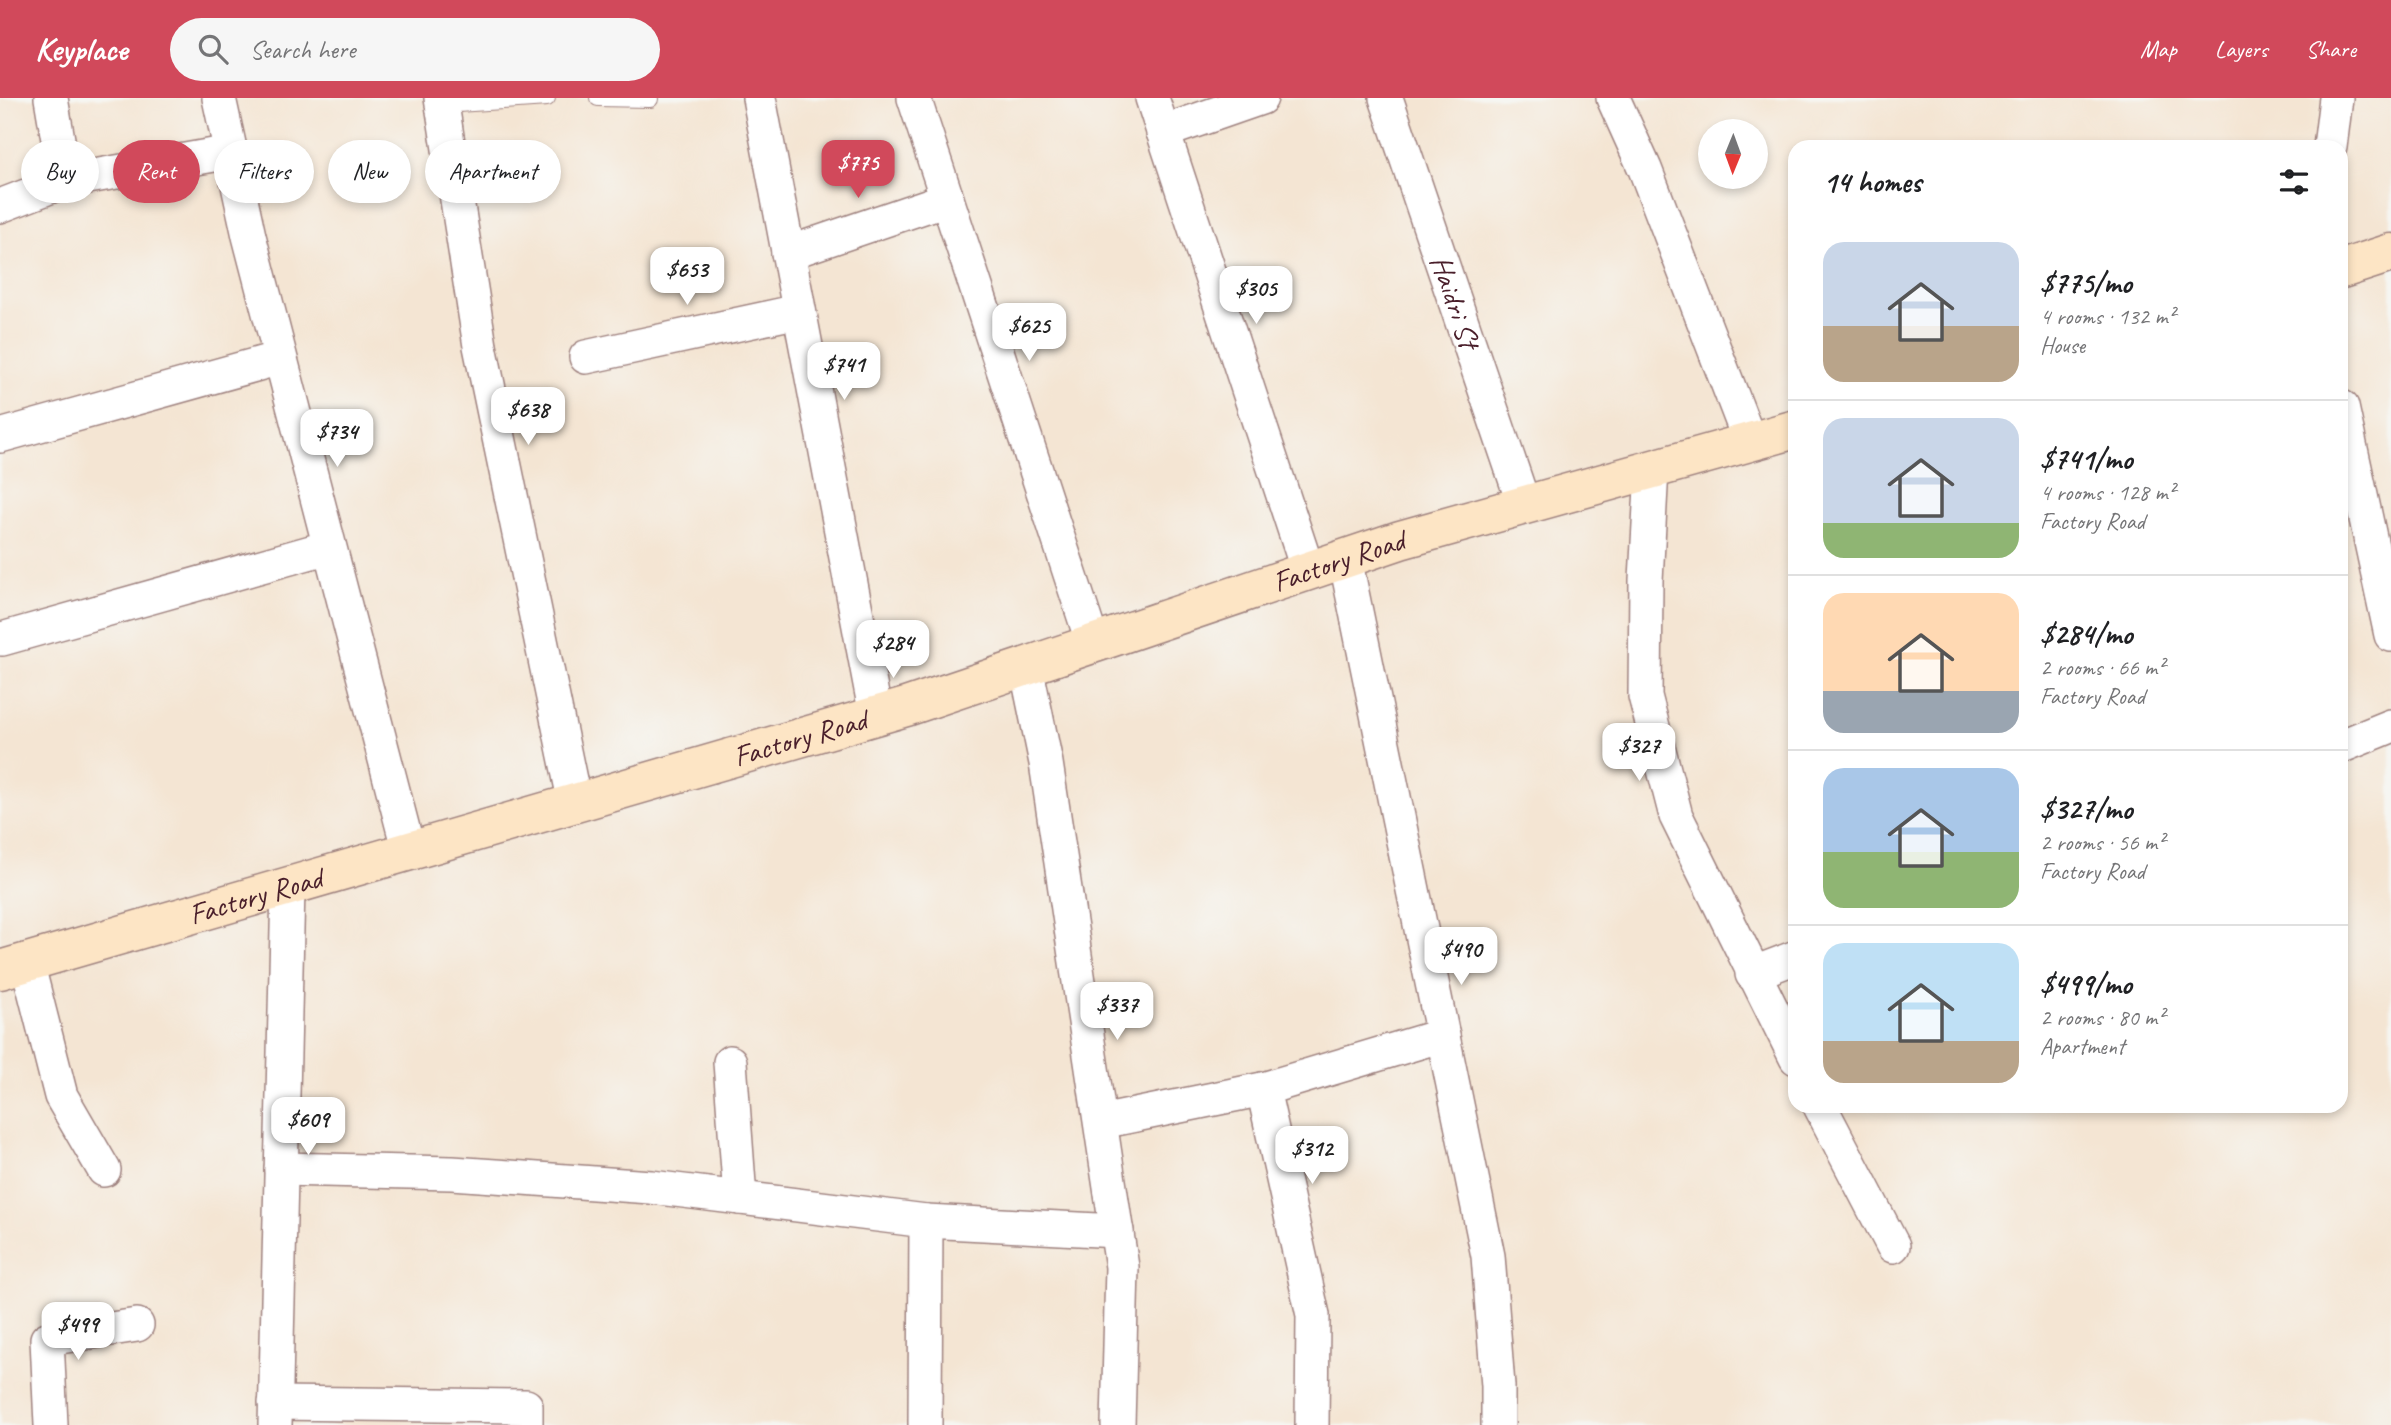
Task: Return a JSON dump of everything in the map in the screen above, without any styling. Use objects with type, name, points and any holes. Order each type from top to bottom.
[{"type":"main road","points":[[2348,267],[2391,253]]},
{"type":"main road","name":"Factory Road","points":[[13,966],[876,716],[1400,540],[1788,431]]},
{"type":"street","points":[[51,98],[58,140]]},
{"type":"street","points":[[219,98],[228,140]]},
{"type":"street","points":[[759,98],[876,716]]},
{"type":"street","points":[[914,98],[1093,644]]},
{"type":"street","points":[[1152,98],[1308,571]]},
{"type":"street","points":[[1163,132],[1261,98]]},
{"type":"street","name":"Haidri St","points":[[1386,98],[1524,505]]},
{"type":"street","points":[[1613,98],[1644,169],[1750,442]]},
{"type":"street","points":[[2331,140],[2336,98]]},
{"type":"street","points":[[442,101],[480,346],[575,804]]},
{"type":"street","points":[[99,175],[214,155]]},
{"type":"street","points":[[0,206],[21,198]]},
{"type":"street","points":[[788,253],[947,199]]},
{"type":"street","points":[[243,203],[280,358],[409,852]]},
{"type":"street","points":[[586,357],[799,311]]},
{"type":"street","points":[[0,436],[280,358]]},
{"type":"street","points":[[2348,435],[2391,635]]},
{"type":"street","points":[[1651,469],[1646,580],[1646,696],[1676,816],[1788,1043]]},
{"type":"street","points":[[2,639],[329,547]]},
{"type":"street","points":[[1345,558],[1488,1256],[1498,1386],[1498,1425]]},
{"type":"street","points":[[1026,666],[1046,763],[1122,1267],[1118,1425]]},
{"type":"street","points":[[2348,744],[2391,726]]},
{"type":"street","points":[[288,888],[275,1414],[526,1406],[526,1425]]},
{"type":"street","points":[[1752,974],[1788,960]]},
{"type":"street","points":[[13,966],[61,1096],[104,1170]]},
{"type":"street","points":[[1101,1122],[1264,1089],[1443,1035]]},
{"type":"street","points":[[730,1062],[740,1198]]},
{"type":"street","points":[[1264,1089],[1313,1315],[1312,1425]]},
{"type":"street","points":[[1824,1113],[1893,1246]]},
{"type":"street","points":[[281,1169],[452,1173],[651,1186],[926,1221],[1117,1231]]},
{"type":"street","points":[[925,1425],[926,1221]]},
{"type":"street","points":[[51,1425],[47,1339],[137,1325]]},
{"type":"lane","points":[[442,101],[547,98]]},
{"type":"lane","points":[[598,98],[650,99]]}]
